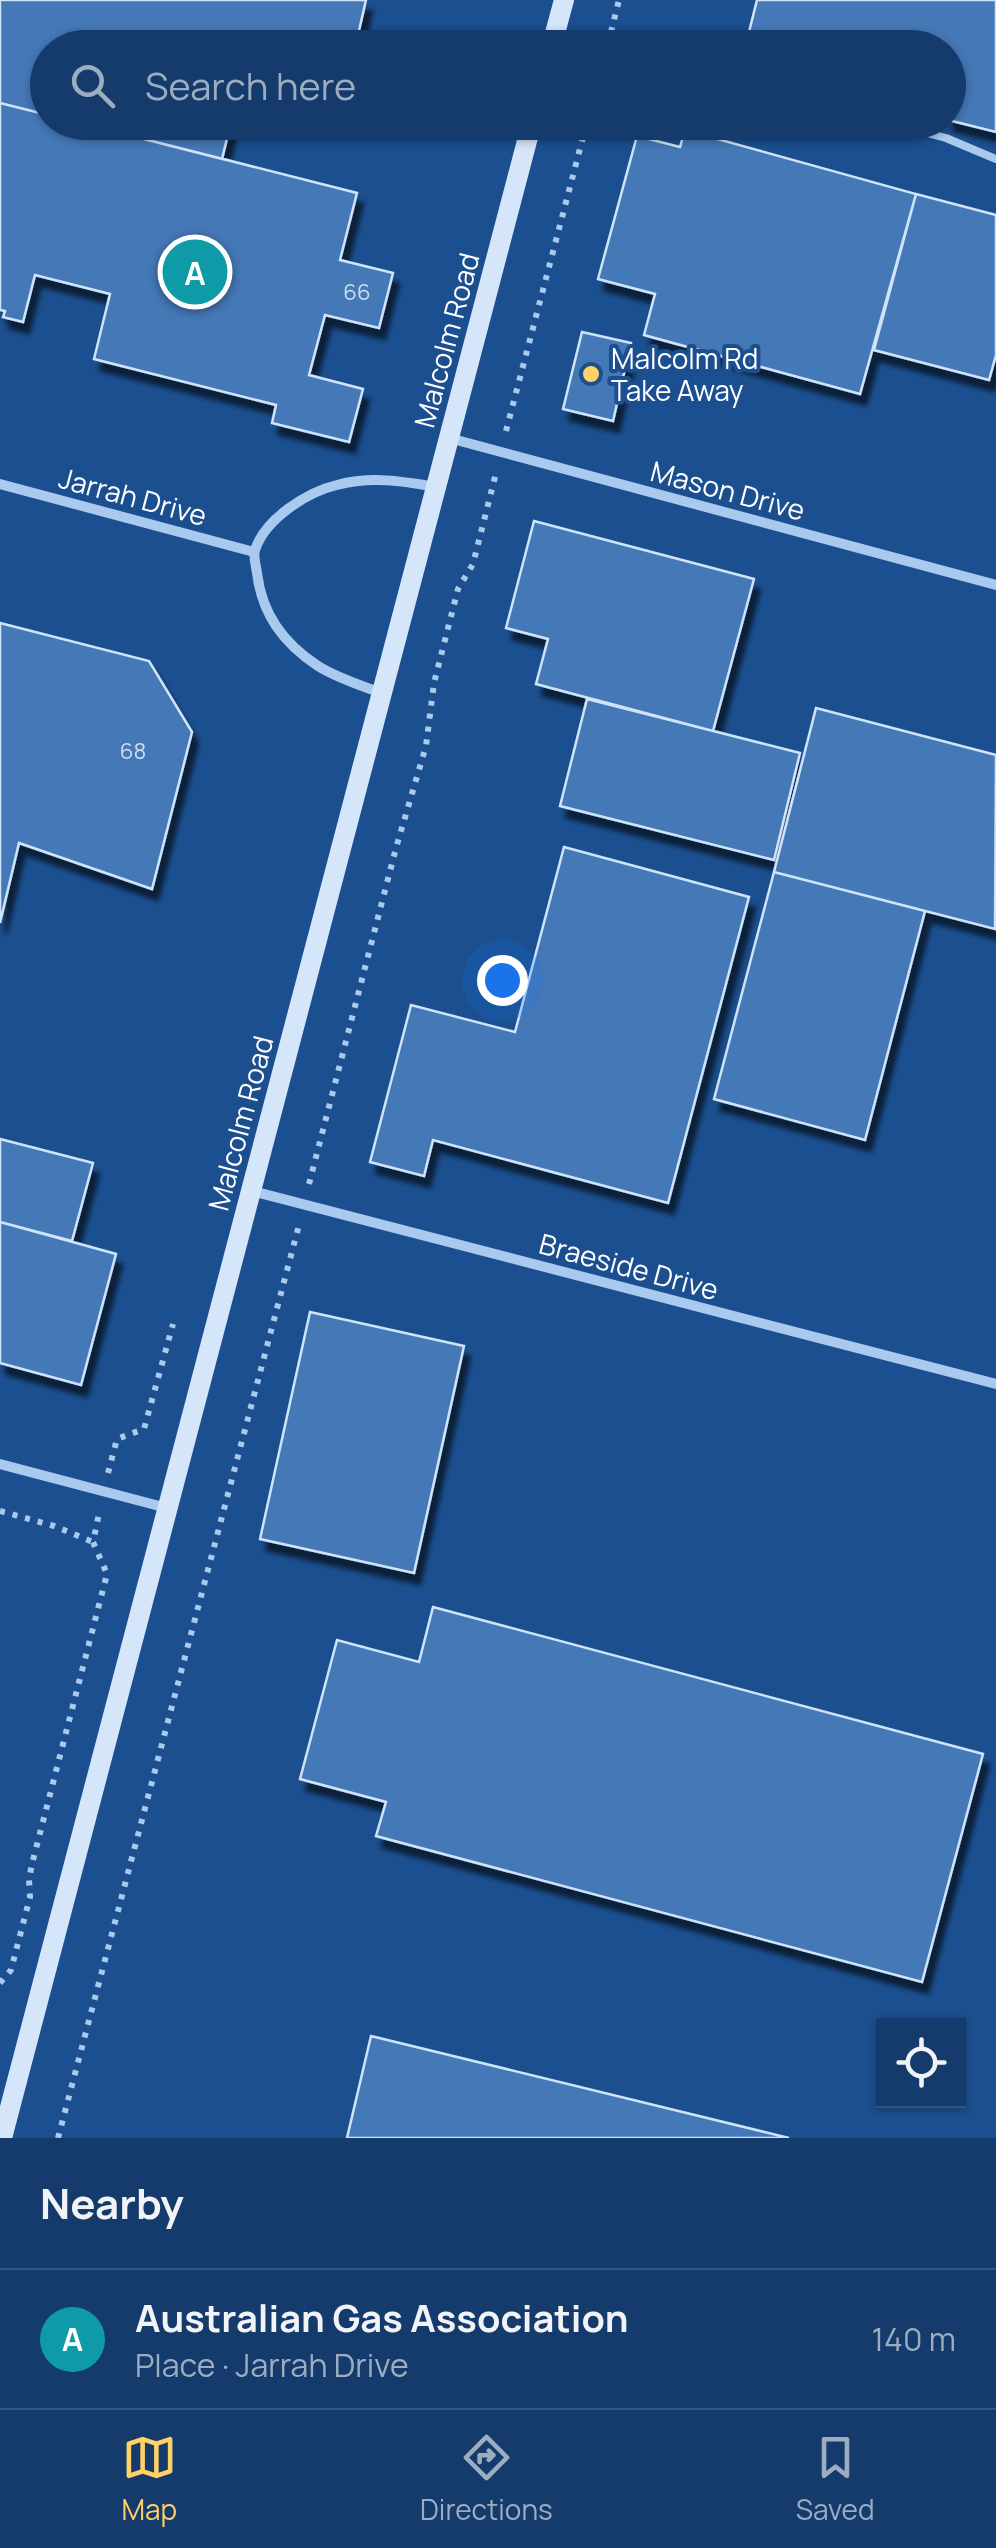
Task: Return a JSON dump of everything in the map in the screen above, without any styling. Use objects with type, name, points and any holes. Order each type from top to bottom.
[{"type":"street","points":[[556,30],[564,0]]},
{"type":"street","name":"Malcolm Road","points":[[3,2127],[527,140]]},
{"type":"street","name":"Mason Drive","points":[[449,438],[996,584]]},
{"type":"street","points":[[382,693],[319,667],[291,645],[269,620],[258,586],[254,552],[275,520],[302,500],[333,486],[366,479],[436,487]]},
{"type":"street","name":"Jarrah Drive","points":[[0,484],[254,552]]},
{"type":"street","name":"Braeside Drive","points":[[251,1190],[996,1384]]},
{"type":"street","points":[[0,1464],[167,1508]]},
{"type":"lane","points":[[951,140],[996,159]]},
{"type":"path","points":[[611,30],[619,0]]},
{"type":"path","points":[[58,2138],[426,746],[434,684],[458,589],[473,564],[582,140]]},
{"type":"path","points":[[0,1982],[11,1970],[30,1897],[32,1864],[103,1590],[106,1574],[93,1542],[103,1491],[117,1439],[144,1429],[173,1324]]},
{"type":"path","points":[[0,1511],[93,1542]]},
{"type":"building","points":[[0,0],[366,0],[359,30],[30,30],[30,110],[0,103]]},
{"type":"building","points":[[757,0],[996,0],[996,132],[966,124],[966,30],[750,30]]},
{"type":"building","points":[[0,103],[30,110],[30,140],[148,140],[357,193],[340,260],[393,273],[379,328],[325,315],[309,375],[363,389],[349,442],[272,423],[276,405],[94,359],[110,294],[35,275],[23,322],[3,317],[5,311],[0,310]]},
{"type":"building","points":[[148,140],[227,140],[222,159]]},
{"type":"building","points":[[636,140],[680,147],[682,140],[721,140],[916,194],[860,394],[644,335],[655,294],[598,279]]},
{"type":"building","points":[[916,194],[996,215],[996,355],[989,380],[874,350]]},
{"type":"building","points":[[582,332],[631,343],[613,421],[563,409]]},
{"type":"building","points":[[534,521],[754,579],[713,731],[536,684],[548,639],[506,628]]},
{"type":"building","points":[[0,623],[149,661],[192,732],[152,889],[19,843],[0,923]]},
{"type":"building","points":[[587,699],[800,753],[774,860],[560,806]]},
{"type":"building","points":[[816,708],[996,755],[995,929],[774,872]]},
{"type":"building","points":[[564,847],[749,897],[668,1203],[433,1140],[424,1176],[370,1162],[411,1005],[515,1032]]},
{"type":"building","points":[[774,872],[925,911],[865,1140],[714,1099]]},
{"type":"building","points":[[0,1139],[93,1163],[72,1241],[0,1222]]},
{"type":"building","points":[[0,1222],[116,1254],[81,1385],[0,1363]]},
{"type":"building","points":[[310,1312],[464,1346],[414,1573],[260,1539]]},
{"type":"building","points":[[433,1607],[983,1754],[922,1982],[376,1836],[386,1802],[300,1779],[337,1640],[419,1662]]},
{"type":"building","points":[[371,2036],[789,2138],[347,2138]]},
{"type":"place","name":"Australian Gas Association","points":[[195,272]]},
{"type":"place","name":"Malcolm Rd Take Away","points":[[591,374]]}]
